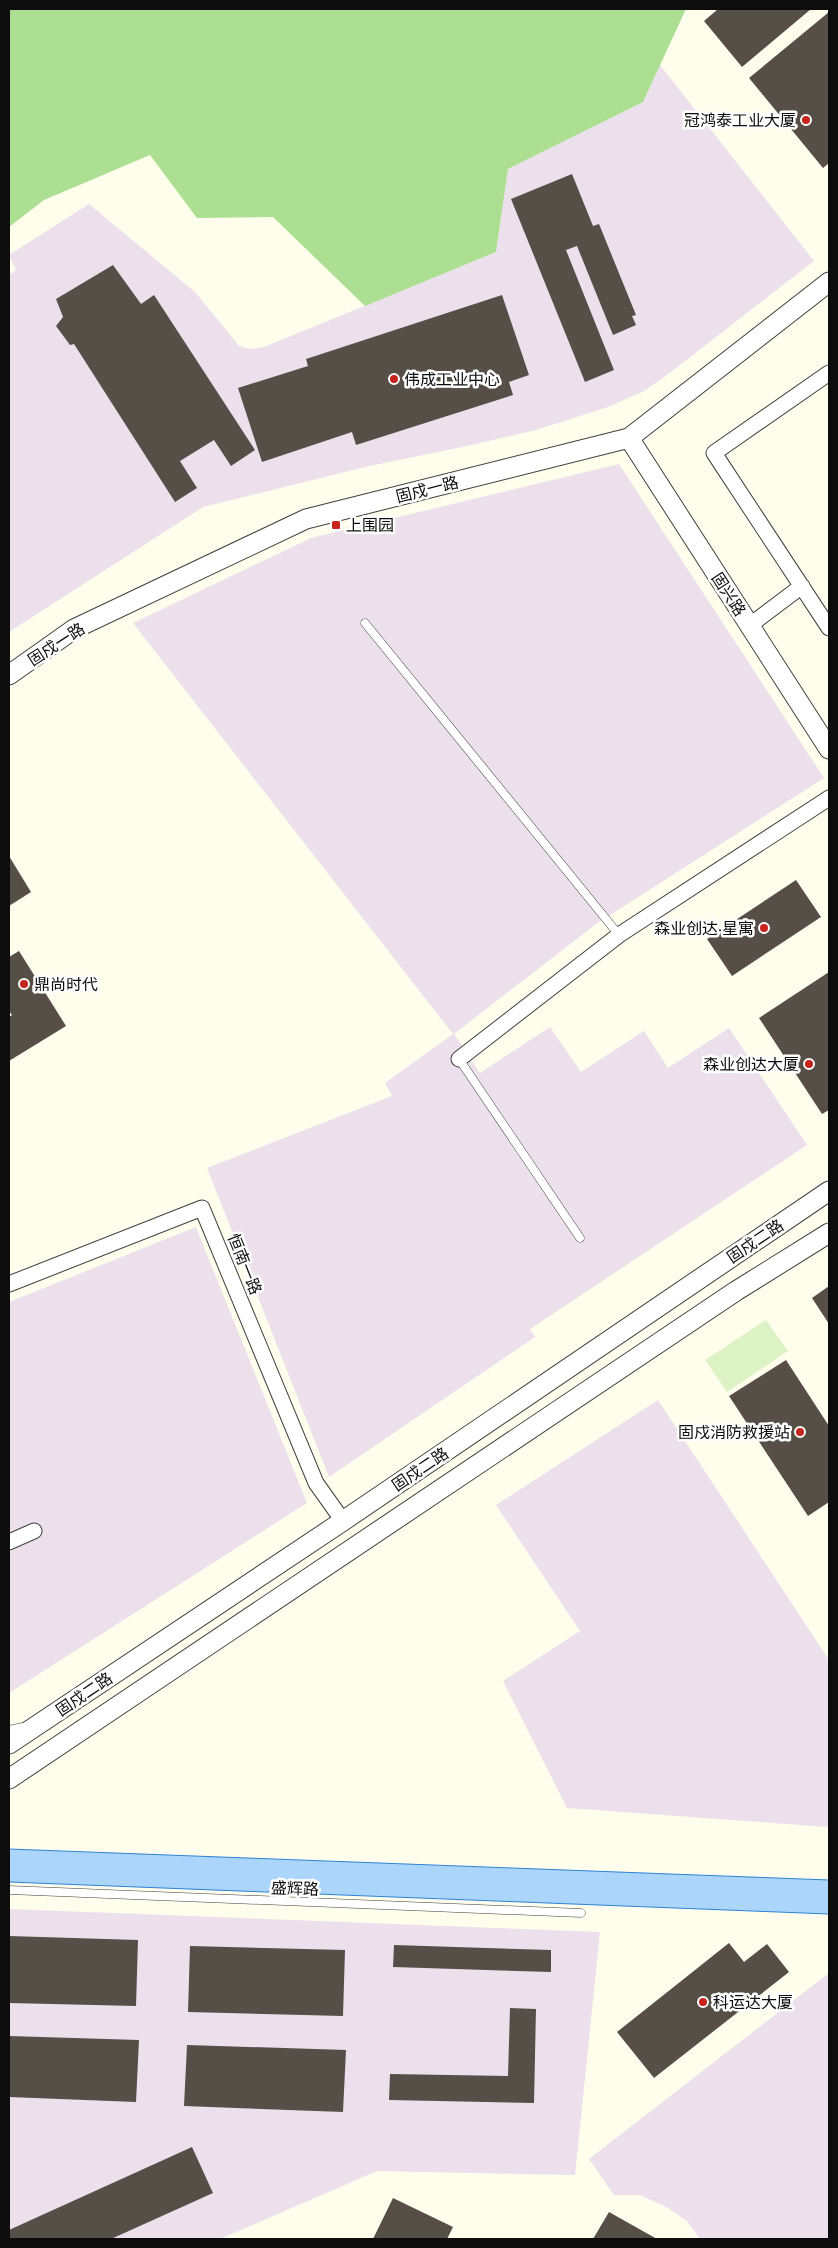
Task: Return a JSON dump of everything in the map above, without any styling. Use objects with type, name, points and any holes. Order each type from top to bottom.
[{"type":"street","name":"固戍一路","points":[[9,675],[74,629],[306,519],[629,438],[829,282]]},
{"type":"street","points":[[829,373],[714,453],[829,628]]},
{"type":"street","name":"固兴路","points":[[629,438],[829,749]]},
{"type":"street","points":[[749,626],[802,586]]},
{"type":"street","points":[[459,1059],[618,935],[829,798]]},
{"type":"street","name":"固戍二路","points":[[9,1744],[343,1521],[829,1191]]},
{"type":"street","name":"恒南一路","points":[[9,1284],[202,1208],[316,1482],[343,1521]]},
{"type":"street","name":"固戍二路","points":[[9,1779],[736,1291],[829,1234]]},
{"type":"street","points":[[9,1542],[34,1531]]},
{"type":"lane","points":[[365,623],[618,935]]},
{"type":"lane","points":[[459,1059],[580,1238]]},
{"type":"lane","points":[[9,1730],[25,1727],[51,1716]]},
{"type":"lane","name":"盛辉路","points":[[9,1890],[581,1913]]},
{"type":"shaded area","points":[[660,65],[814,261],[644,391],[608,407],[536,430],[365,467],[203,507],[9,632],[9,275],[16,270],[9,255],[89,204],[196,293],[239,346],[250,349],[264,347],[496,252],[508,169],[643,102]]},
{"type":"shaded area","points":[[619,464],[824,778],[596,924],[454,1034],[480,1073],[550,1027],[581,1072],[644,1031],[668,1068],[729,1028],[807,1145],[530,1329],[535,1337],[329,1477],[207,1168],[392,1096],[385,1083],[453,1034],[133,623],[311,538]]},
{"type":"shaded area","points":[[196,1227],[307,1503],[9,1693],[9,1302]]},
{"type":"shaded area","points":[[658,1400],[829,1660],[829,1827],[567,1808],[503,1681],[580,1631],[496,1505]]},
{"type":"shaded area","points":[[9,1909],[600,1932],[575,2175],[377,2171],[220,2239],[9,2239]]},
{"type":"shaded area","points":[[829,1973],[829,2239],[700,2239],[687,2221],[668,2208],[640,2195],[614,2195],[589,2159]]},
{"type":"green space","points":[[9,9],[686,9],[643,102],[508,169],[496,252],[365,306],[273,217],[197,218],[150,155],[44,200],[9,227]]},
{"type":"green space","points":[[766,1320],[788,1351],[727,1392],[705,1360]]},
{"type":"water","points":[[9,1849],[829,1880],[829,1914],[9,1882]]},
{"type":"building","points":[[718,9],[811,9],[742,67],[704,21]]},
{"type":"building","name":"冠鸿泰工业大厦","points":[[829,12],[829,163],[823,168],[749,78]]},
{"type":"building","points":[[572,174],[593,226],[599,224],[636,315],[632,316],[636,325],[613,335],[577,246],[566,250],[614,370],[585,382],[511,199]]},
{"type":"building","points":[[113,265],[141,304],[154,295],[255,450],[231,466],[214,440],[180,461],[197,488],[175,502],[74,344],[70,345],[56,326],[63,317],[56,299]]},
{"type":"building","name":"伟成工业中心","points":[[502,295],[529,375],[509,382],[513,395],[356,445],[352,432],[262,462],[238,388],[308,366],[306,359]]},
{"type":"building","points":[[9,856],[31,892],[9,906]]},
{"type":"building","name":"森业创达·星寓","points":[[796,880],[821,917],[732,976],[707,939]]},
{"type":"building","name":"鼎尚时代","points":[[19,951],[66,1026],[9,1061],[9,1017],[12,1015],[9,1011],[9,957]]},
{"type":"building","name":"森业创达大厦","points":[[829,972],[829,1110],[822,1114],[759,1018]]},
{"type":"building","points":[[829,1286],[829,1324],[812,1298]]},
{"type":"building","points":[[786,1360],[829,1426],[829,1502],[808,1516],[729,1396]]},
{"type":"building","points":[[9,1936],[138,1940],[136,2006],[9,2003]]},
{"type":"building","name":"科运达大厦","points":[[729,1943],[744,1962],[767,1944],[789,1972],[654,2078],[617,2032]]},
{"type":"building","points":[[394,1945],[551,1950],[551,1972],[393,1967]]},
{"type":"building","points":[[190,1946],[345,1950],[343,2016],[188,2012]]},
{"type":"building","points":[[510,2008],[536,2009],[534,2103],[389,2100],[390,2074],[508,2076]]},
{"type":"building","points":[[9,2036],[139,2040],[136,2102],[9,2097]]},
{"type":"building","points":[[187,2045],[346,2050],[343,2112],[184,2106]]},
{"type":"building","points":[[192,2147],[213,2193],[111,2239],[9,2239],[9,2230]]},
{"type":"building","points":[[393,2198],[453,2227],[447,2239],[373,2239]]},
{"type":"building","points":[[609,2212],[657,2239],[593,2239]]},
{"type":"place","name":"冠鸿泰工业大厦","points":[[806,120]]},
{"type":"place","name":"伟成工业中心","points":[[394,379]]},
{"type":"place","name":"上围园","points":[[336,525]]},
{"type":"place","name":"森业创达·星寓","points":[[764,928]]},
{"type":"place","name":"鼎尚时代","points":[[24,984]]},
{"type":"place","name":"森业创达大厦","points":[[809,1064]]},
{"type":"place","name":"固戍消防救援站","points":[[800,1432]]},
{"type":"place","name":"科运达大厦","points":[[703,2002]]}]
